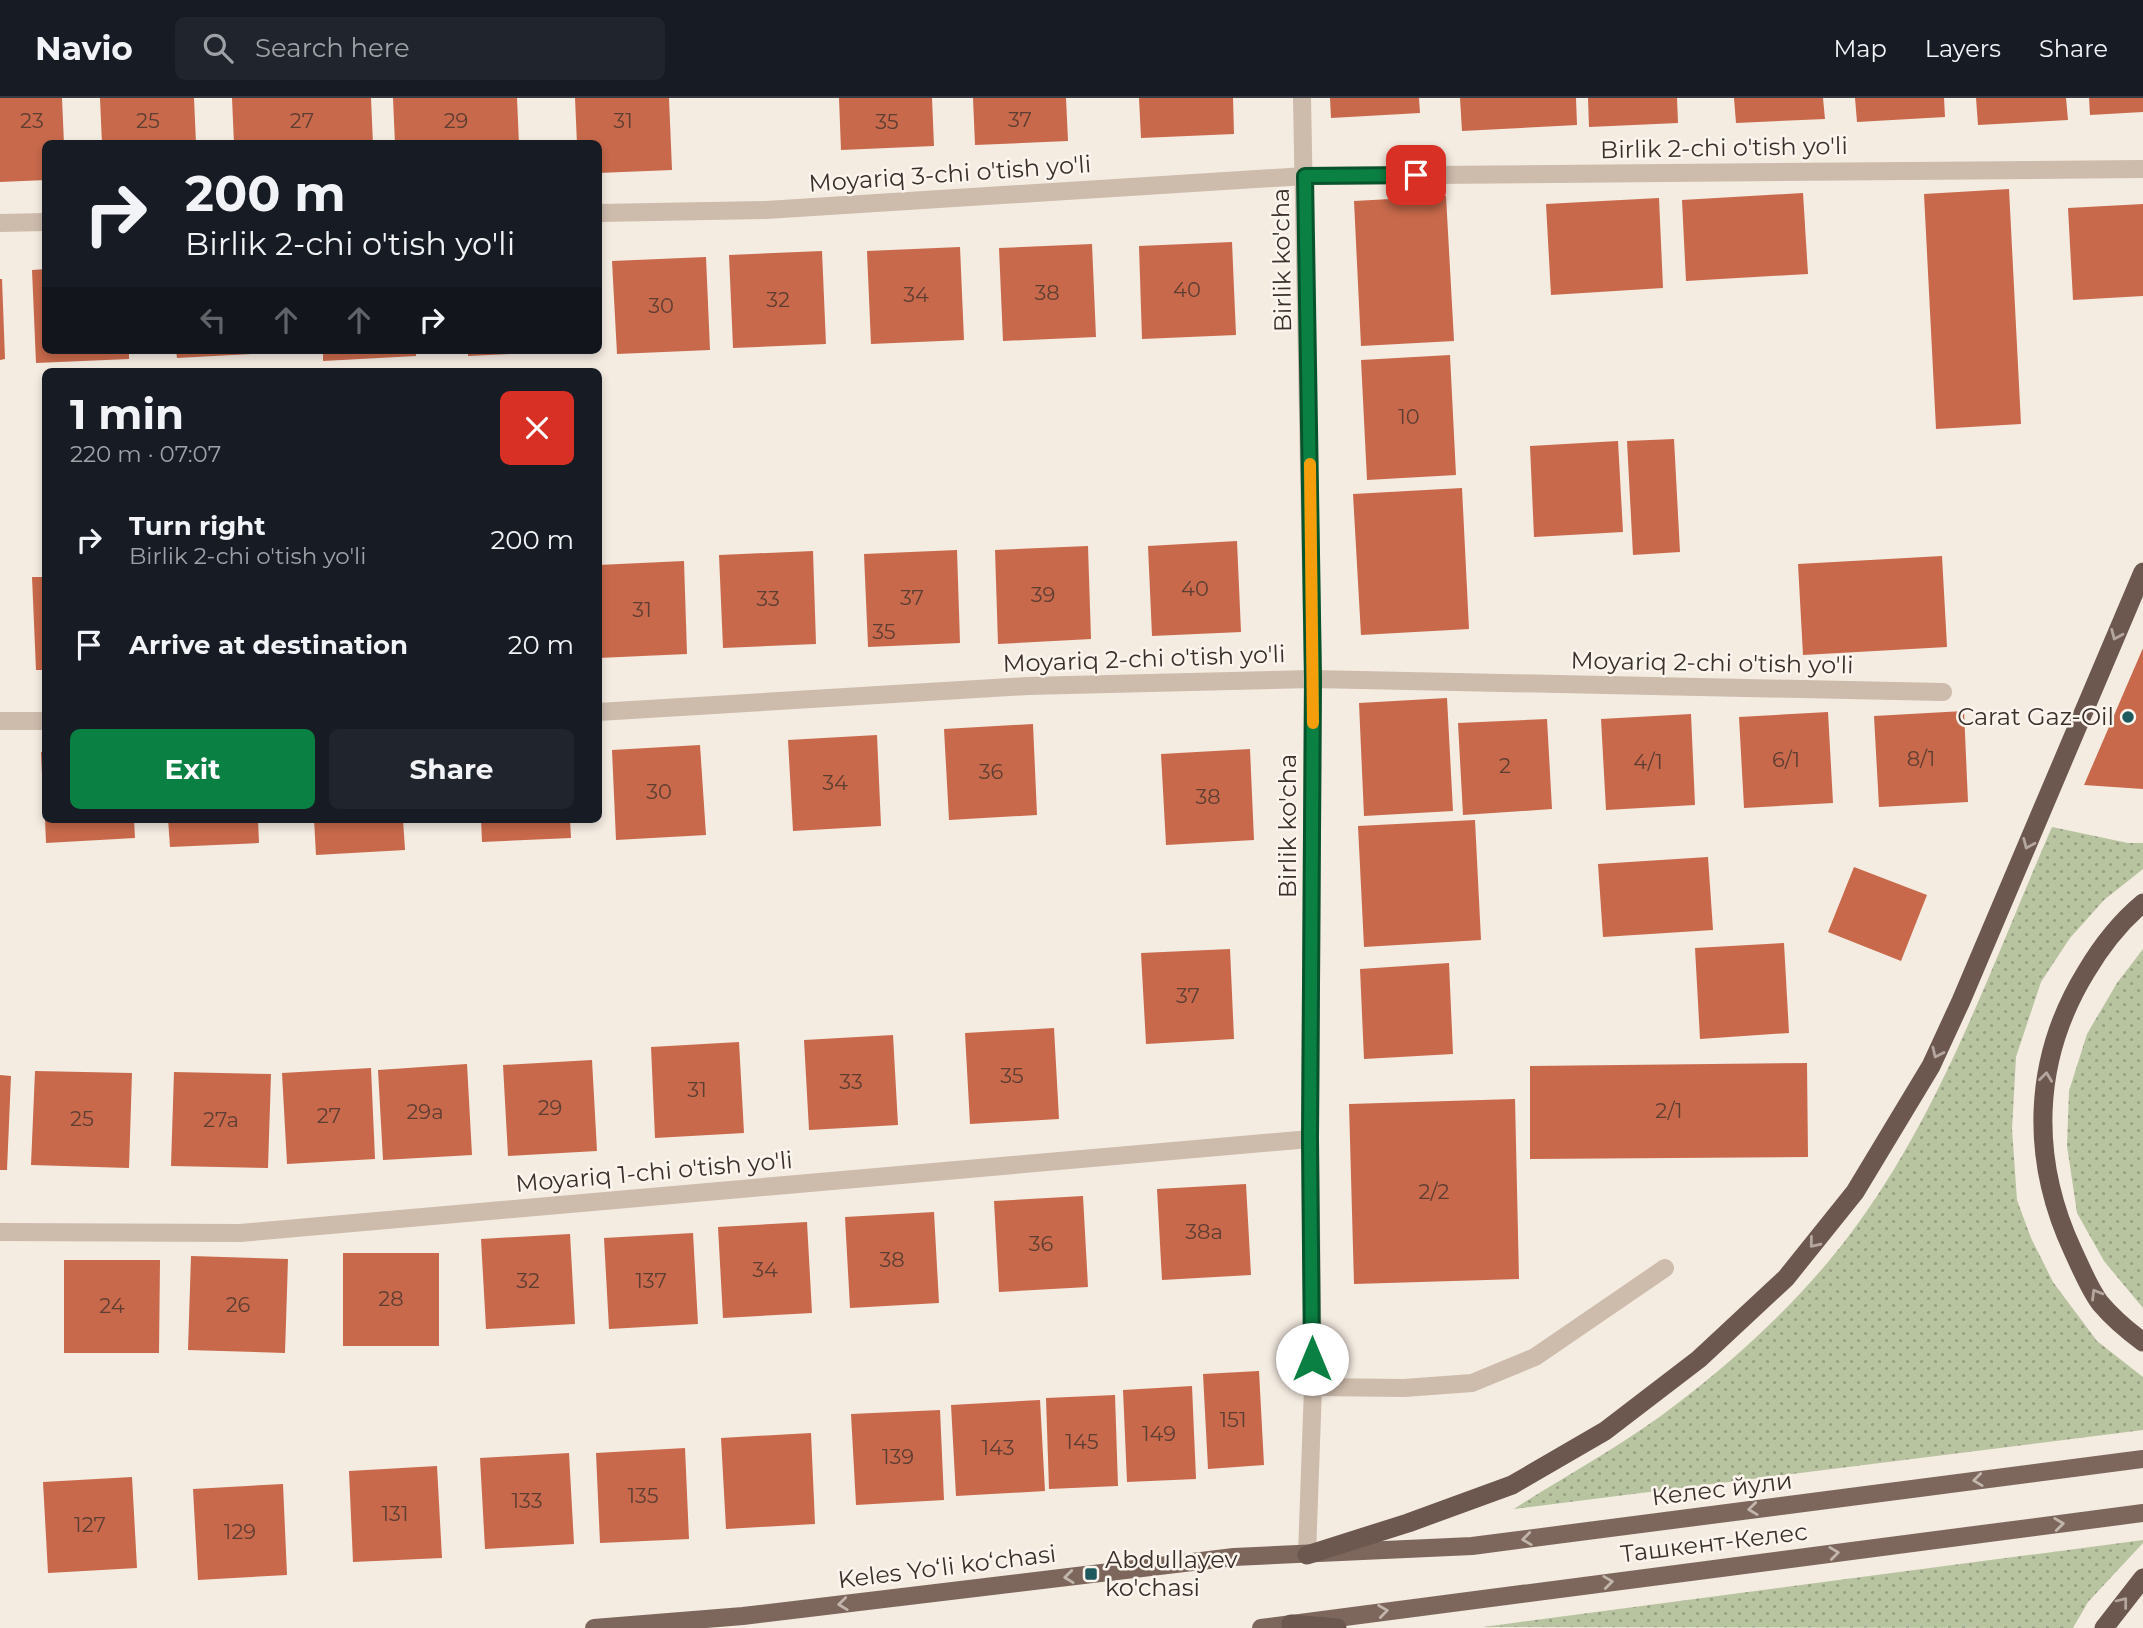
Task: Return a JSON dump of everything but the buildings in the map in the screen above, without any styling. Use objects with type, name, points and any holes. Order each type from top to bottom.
[{"type":"highway","points":[[1307,1555],[1408,1523],[1512,1485],[1605,1432],[1699,1359],[1786,1278],[1855,1192],[1931,1066],[1961,1002],[2143,572]]},
{"type":"highway","points":[[2143,903],[2122,920],[2094,958],[2070,998],[2046,1069],[2043,1109],[2044,1147],[2051,1192],[2063,1230],[2099,1302],[2143,1342]]},
{"type":"highway","points":[[2104,1628],[2143,1577]]},
{"type":"highway","points":[[1291,1624],[1337,1628]]},
{"type":"main road","name":"Келес йули","points":[[1307,1555],[1472,1546],[2143,1459]]},
{"type":"main road","name":"Ташкент-Келес","points":[[1291,1624],[2143,1513]]},
{"type":"main road","name":"Keles Yoʻli koʻchasi","points":[[594,1628],[743,1616],[1234,1557],[1307,1555]]},
{"type":"main road","points":[[1261,1628],[1291,1624]]},
{"type":"street","name":"Birlik ko'cha","points":[[1302,98],[1313,679],[1310,1139],[1312,1387],[1307,1555]]},
{"type":"street","name":"Birlik 2-chi o'tish yo'li","points":[[1305,176],[2143,169]]},
{"type":"street","name":"Moyariq 3-chi o'tish yo'li","points":[[602,213],[765,210],[1305,176]]},
{"type":"street","points":[[0,223],[42,222]]},
{"type":"street","name":"Moyariq 2-chi o'tish yo'li","points":[[602,712],[1028,686],[1313,679],[1943,692]]},
{"type":"street","points":[[0,720],[42,721]]},
{"type":"street","name":"Moyariq 1-chi o'tish yo'li","points":[[0,1232],[240,1233],[1310,1139]]},
{"type":"street","points":[[1312,1387],[1404,1388],[1472,1383],[1535,1357],[1665,1268]]},
{"type":"green space","points":[[2052,827],[2128,843],[2143,843],[2143,869],[2104,900],[2070,938],[2041,982],[2016,1057],[2012,1129],[2017,1200],[2031,1238],[2053,1282],[2097,1341],[2143,1377],[2143,1430],[1514,1509],[1638,1432],[1702,1384],[1748,1345],[1792,1302],[1851,1233],[1912,1138],[1939,1087]]},
{"type":"green space","points":[[2143,949],[2143,1308],[2104,1261],[2077,1213],[2067,1146],[2069,1091],[2087,1034],[2117,983]]},
{"type":"green space","points":[[2143,1540],[2088,1602],[2073,1628],[1483,1627]]},
{"type":"slow traffic","points":[[1310,464],[1313,723]]},
{"type":"place","name":"Carat Gaz-Oil","points":[[2128,717]]},
{"type":"place","name":"Abdullayev ko'chasi","points":[[1091,1574]]},
{"type":"route","points":[[1312,1359],[1310,1139],[1313,679],[1305,176],[1416,175]]}]
